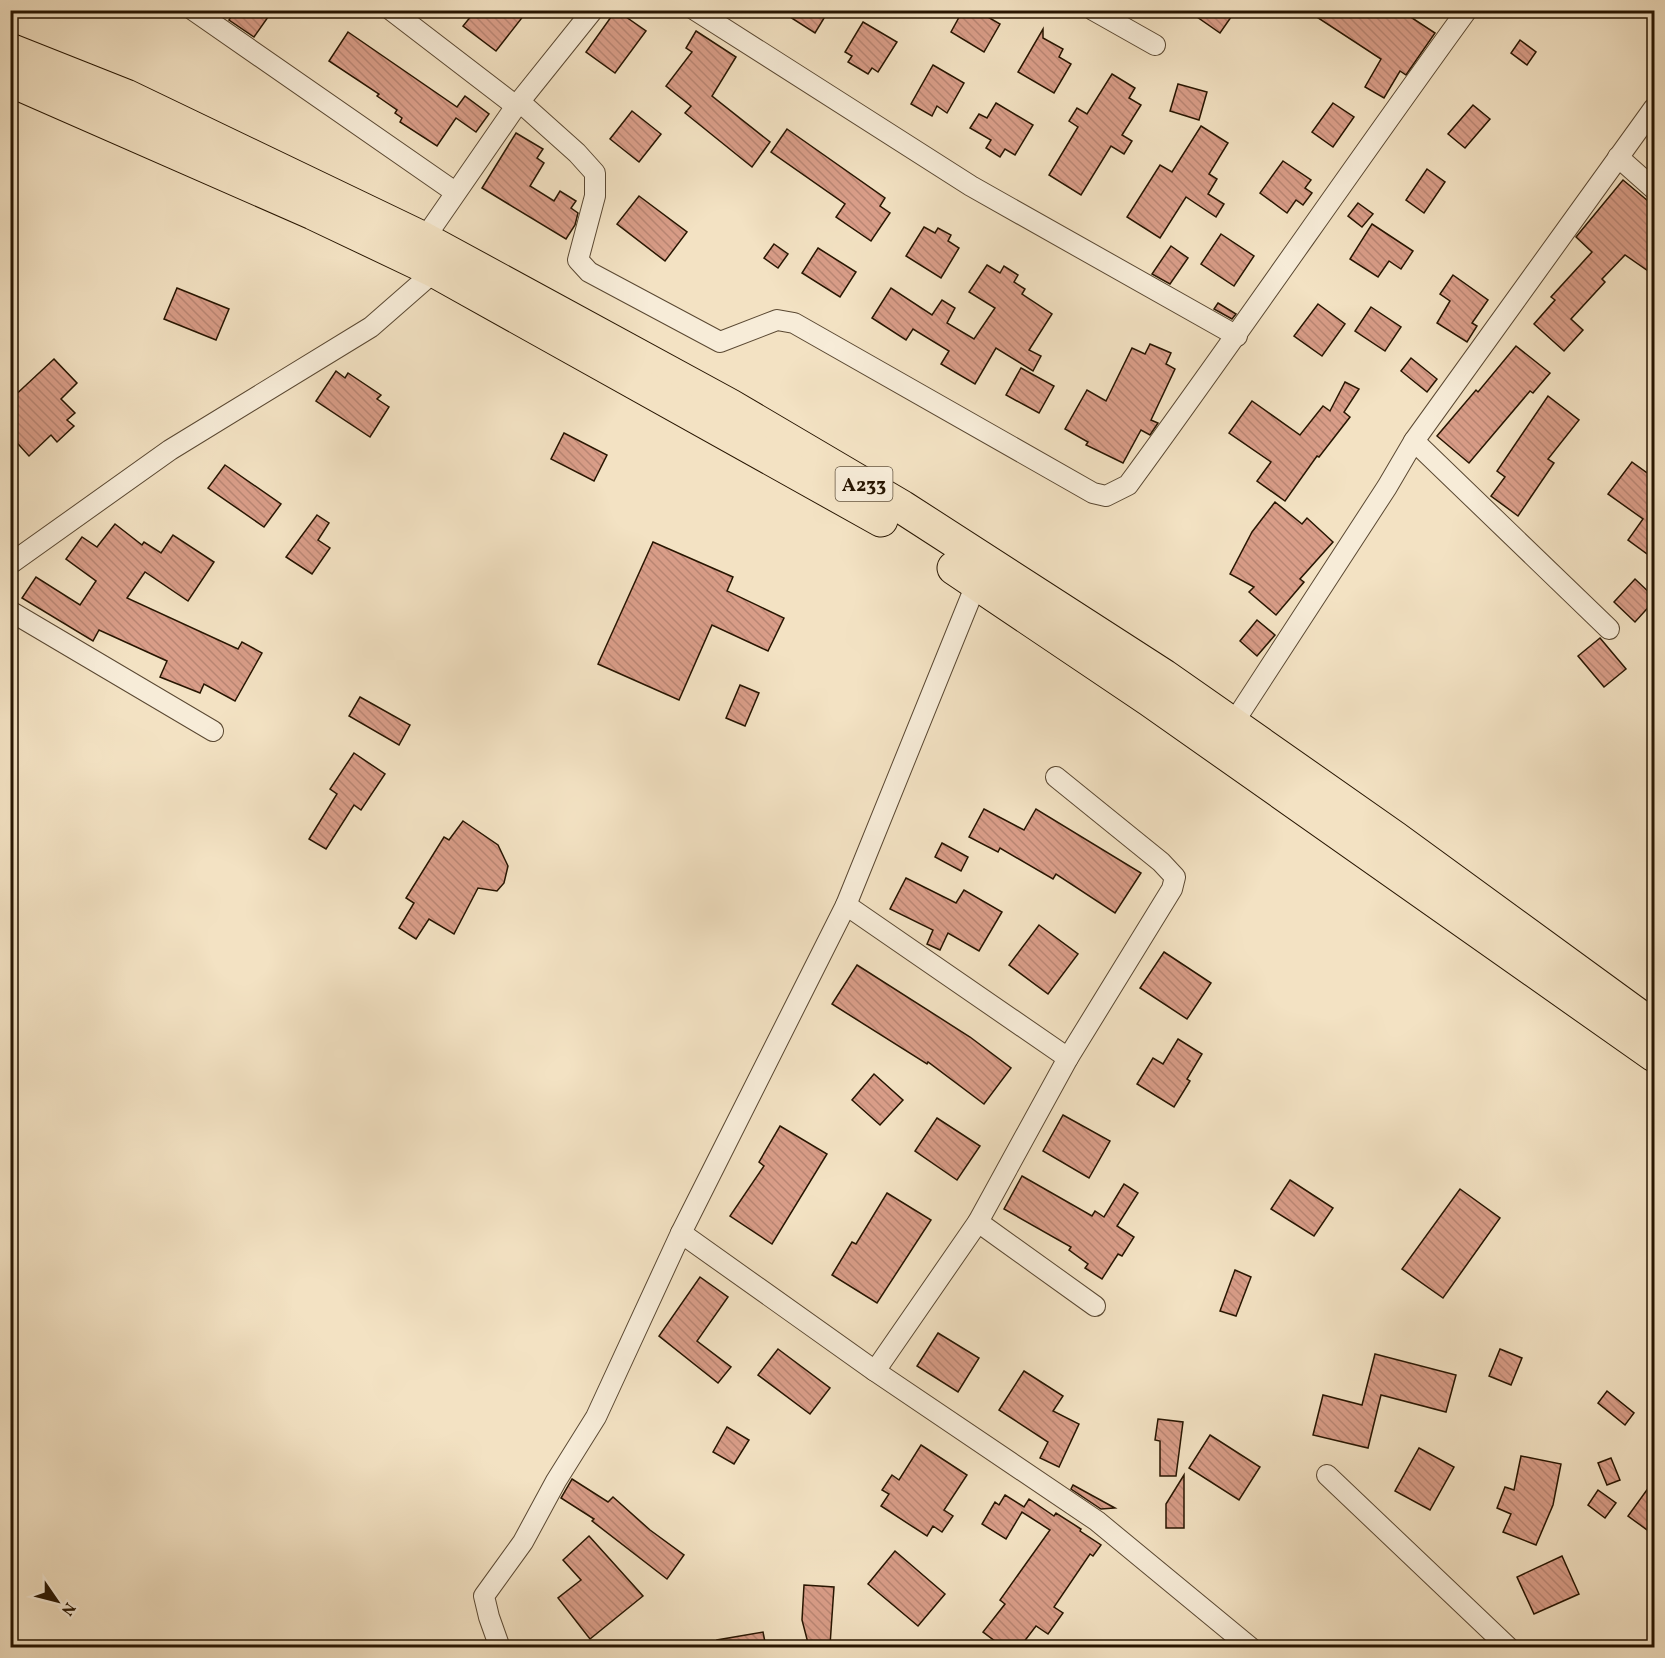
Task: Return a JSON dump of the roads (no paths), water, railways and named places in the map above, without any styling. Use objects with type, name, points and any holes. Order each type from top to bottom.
[{"type":"highway","name":"A233","points":[[10,50],[126,96],[424,239],[729,405],[902,507],[1164,676],[1395,838],[1654,1027]]},
{"type":"highway","name":"A233","points":[[10,80],[313,213],[435,271],[876,518],[977,582],[1150,700],[1654,1055]]},
{"type":"street","points":[[193,10],[455,192]]},
{"type":"street","points":[[392,10],[518,104],[577,153],[595,173],[595,196],[578,260],[589,272],[720,342],[777,320],[794,323],[1093,493],[1106,496],[1128,485],[1237,336],[1344,179],[1467,10]]},
{"type":"street","points":[[424,239],[518,104],[593,10]]},
{"type":"street","points":[[695,10],[970,186],[1237,336]]},
{"type":"street","points":[[1093,10],[1155,45]]},
{"type":"street","points":[[1232,725],[1387,487],[1414,441],[1654,108]]},
{"type":"street","points":[[1618,157],[1654,189]]},
{"type":"street","points":[[10,564],[170,450],[371,327],[435,271]]},
{"type":"street","points":[[1414,441],[1609,629]]},
{"type":"street","points":[[500,1647],[484,1596],[523,1542],[556,1480],[597,1417],[681,1233],[846,905],[977,582]]},
{"type":"street","points":[[10,611],[213,730]]},
{"type":"street","points":[[874,1371],[978,1222],[1068,1058],[1172,889],[1175,877],[1161,862],[1056,777]]},
{"type":"street","points":[[846,905],[1068,1058]]},
{"type":"street","points":[[978,1222],[1095,1306]]},
{"type":"street","points":[[681,1233],[874,1371],[1097,1521],[1251,1647]]},
{"type":"street","points":[[1327,1475],[1509,1647]]}]
